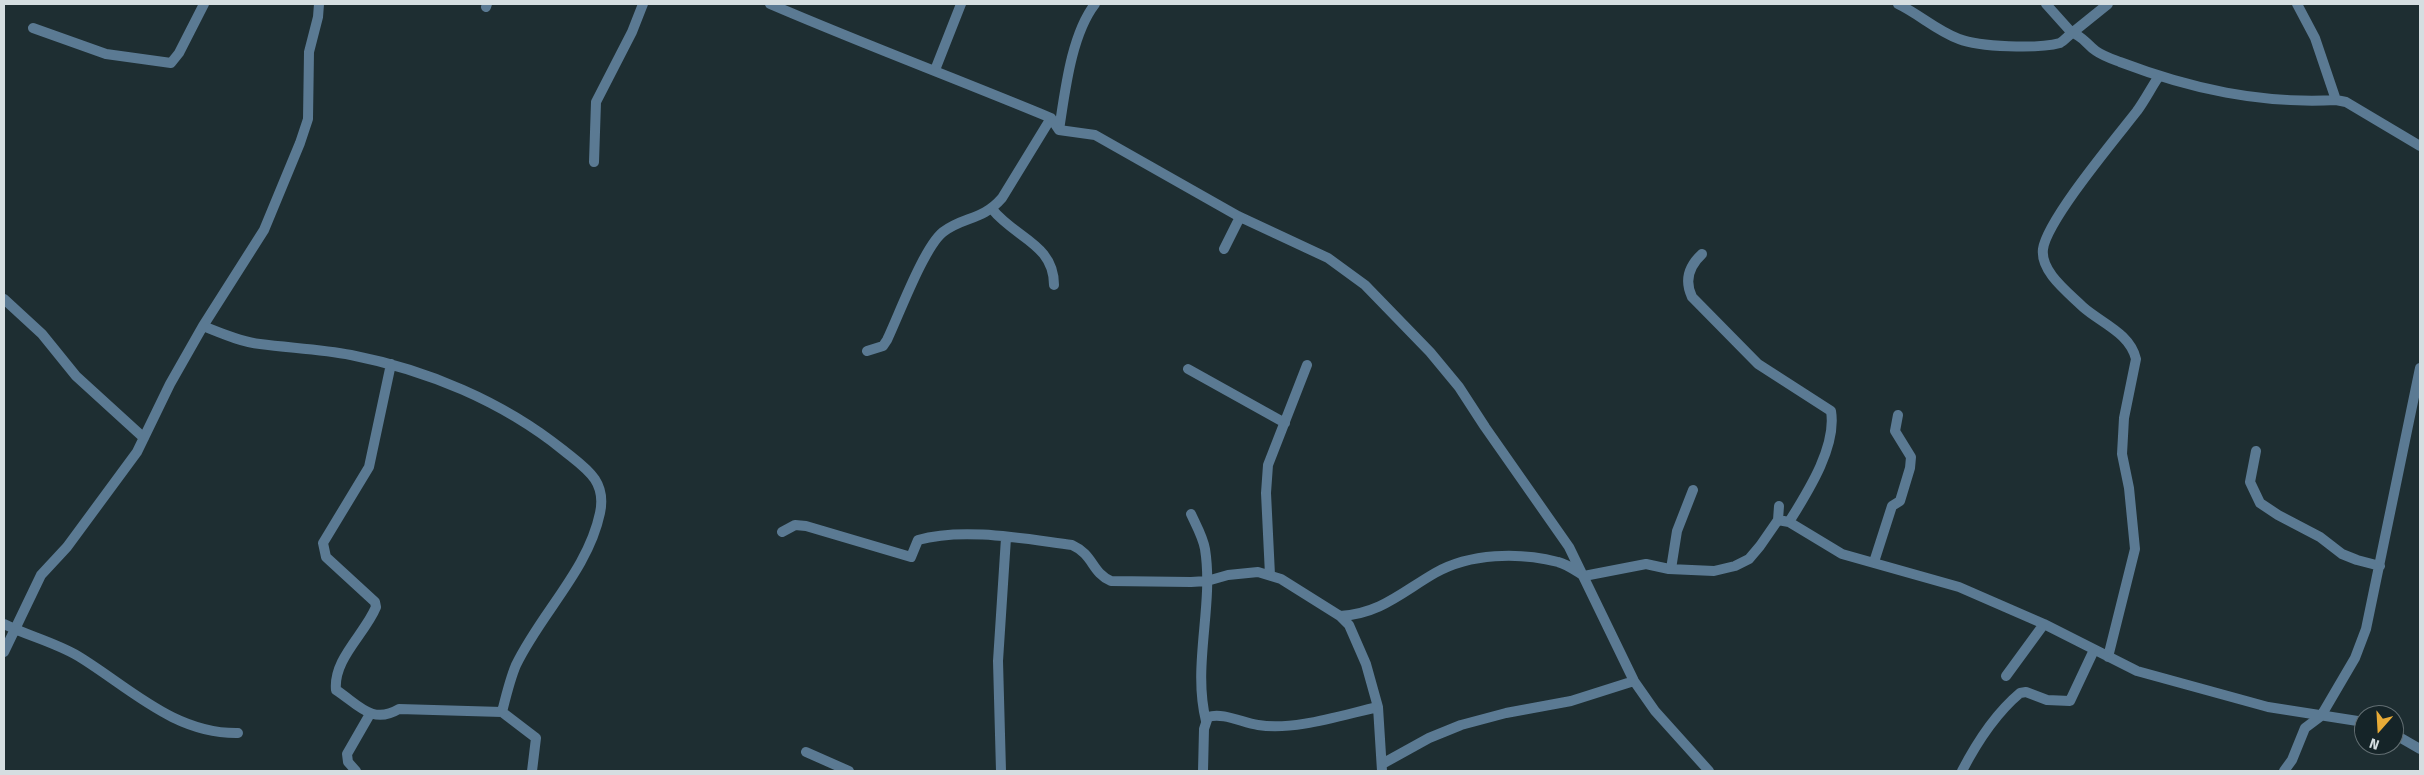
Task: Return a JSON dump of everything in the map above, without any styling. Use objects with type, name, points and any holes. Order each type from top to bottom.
[{"type":"street","points":[[33,28],[106,54],[171,63],[179,53],[204,4]]},
{"type":"street","points":[[4,652],[9,627],[41,575],[67,547],[120,478],[144,438],[170,384],[203,326],[264,230],[308,119],[310,52],[319,4]]},
{"type":"street","points":[[594,162],[596,102],[632,32],[643,4]]},
{"type":"street","points":[[770,4],[867,45],[935,70],[1051,118],[1059,130],[1094,135],[1240,217],[1328,258],[1365,285],[1430,352],[1459,387],[1484,427],[1555,524],[1584,576],[1634,681],[1673,733],[1709,771]]},
{"type":"street","points":[[935,70],[961,4]]},
{"type":"street","points":[[1059,130],[1081,26],[1095,4]]},
{"type":"street","points":[[1898,4],[1959,39],[1995,45],[2042,45],[2061,42],[2108,4]]},
{"type":"street","points":[[2046,4],[2072,33],[2080,35],[2095,50],[2106,56],[2160,76],[2246,98],[2292,102],[2336,100],[2346,102],[2420,146]]},
{"type":"street","points":[[2297,4],[2315,38],[2336,100]]},
{"type":"street","points":[[2108,658],[2135,549],[2129,488],[2122,454],[2124,418],[2136,359],[2134,350],[2128,341],[2091,314],[2058,282],[2045,262],[2043,250],[2048,234],[2066,205],[2141,105],[2160,76]]},
{"type":"street","points":[[866,351],[883,346],[887,340],[932,244],[956,224],[982,215],[992,209],[1051,118]]},
{"type":"street","points":[[992,209],[1010,228],[1032,243],[1050,260],[1054,271],[1054,285]]},
{"type":"street","points":[[1224,249],[1240,217]]},
{"type":"street","points":[[1702,254],[1692,263],[1688,288],[1692,297],[1758,364],[1831,411],[1832,430],[1824,457],[1814,479],[1789,522]]},
{"type":"street","points":[[4,299],[42,334],[76,376],[144,438]]},
{"type":"street","points":[[203,326],[260,344],[350,354],[391,364],[487,400],[522,420],[590,472],[600,486],[600,512],[595,530],[580,563],[516,665],[502,712]]},
{"type":"street","points":[[391,364],[369,468],[322,543],[326,558],[375,602],[376,608],[373,616],[344,660],[335,679],[336,690],[370,714],[387,716],[399,709],[502,712],[536,738],[532,771]]},
{"type":"street","points":[[1270,574],[1266,494],[1268,465],[1307,365]]},
{"type":"street","points":[[2284,771],[2292,760],[2305,728],[2321,716],[2355,658],[2372,608],[2420,368]]},
{"type":"street","points":[[1188,369],[1285,423]]},
{"type":"street","points":[[1874,562],[1892,506],[1900,501],[1910,468],[1911,457],[1895,431],[1898,415]]},
{"type":"street","points":[[2256,451],[2250,482],[2260,502],[2278,515],[2320,537],[2342,554],[2380,566]]},
{"type":"street","points":[[1671,569],[1677,531],[1693,490]]},
{"type":"street","points":[[1340,616],[1359,615],[1375,610],[1437,572],[1468,559],[1492,556],[1559,562],[1584,576],[1646,564],[1671,569],[1714,571],[1735,566],[1748,558],[1760,546],[1778,520],[1779,506]]},
{"type":"street","points":[[1191,514],[1204,548],[1207,581],[1201,699],[1206,720],[1204,729],[1204,771]]},
{"type":"street","points":[[1778,520],[1789,522],[1842,554],[1959,587],[2044,624],[2137,671],[2268,708],[2354,721]]},
{"type":"street","points":[[782,532],[796,525],[806,526],[911,557],[918,540],[935,536],[959,535],[1072,544],[1082,549],[1090,557],[1102,577],[1111,581],[1207,581],[1228,575],[1258,572],[1270,574],[1340,616],[1349,625],[1356,639],[1378,707],[1382,768],[1429,738],[1462,725],[1506,713],[1571,701],[1634,681]]},
{"type":"street","points":[[1001,771],[998,661],[1006,538]]},
{"type":"street","points":[[2006,676],[2044,624]]},
{"type":"street","points":[[9,627],[52,643],[78,656],[159,711],[198,728],[219,733],[238,733]]},
{"type":"street","points":[[1962,771],[1975,745],[2020,692],[2060,702],[2070,701],[2094,650]]},
{"type":"street","points":[[1206,720],[1213,716],[1259,725],[1280,726],[1316,721],[1378,707]]},
{"type":"street","points":[[356,771],[348,762],[347,754],[370,714]]},
{"type":"street","points":[[2404,740],[2420,750]]},
{"type":"street","points":[[806,752],[849,771]]}]
